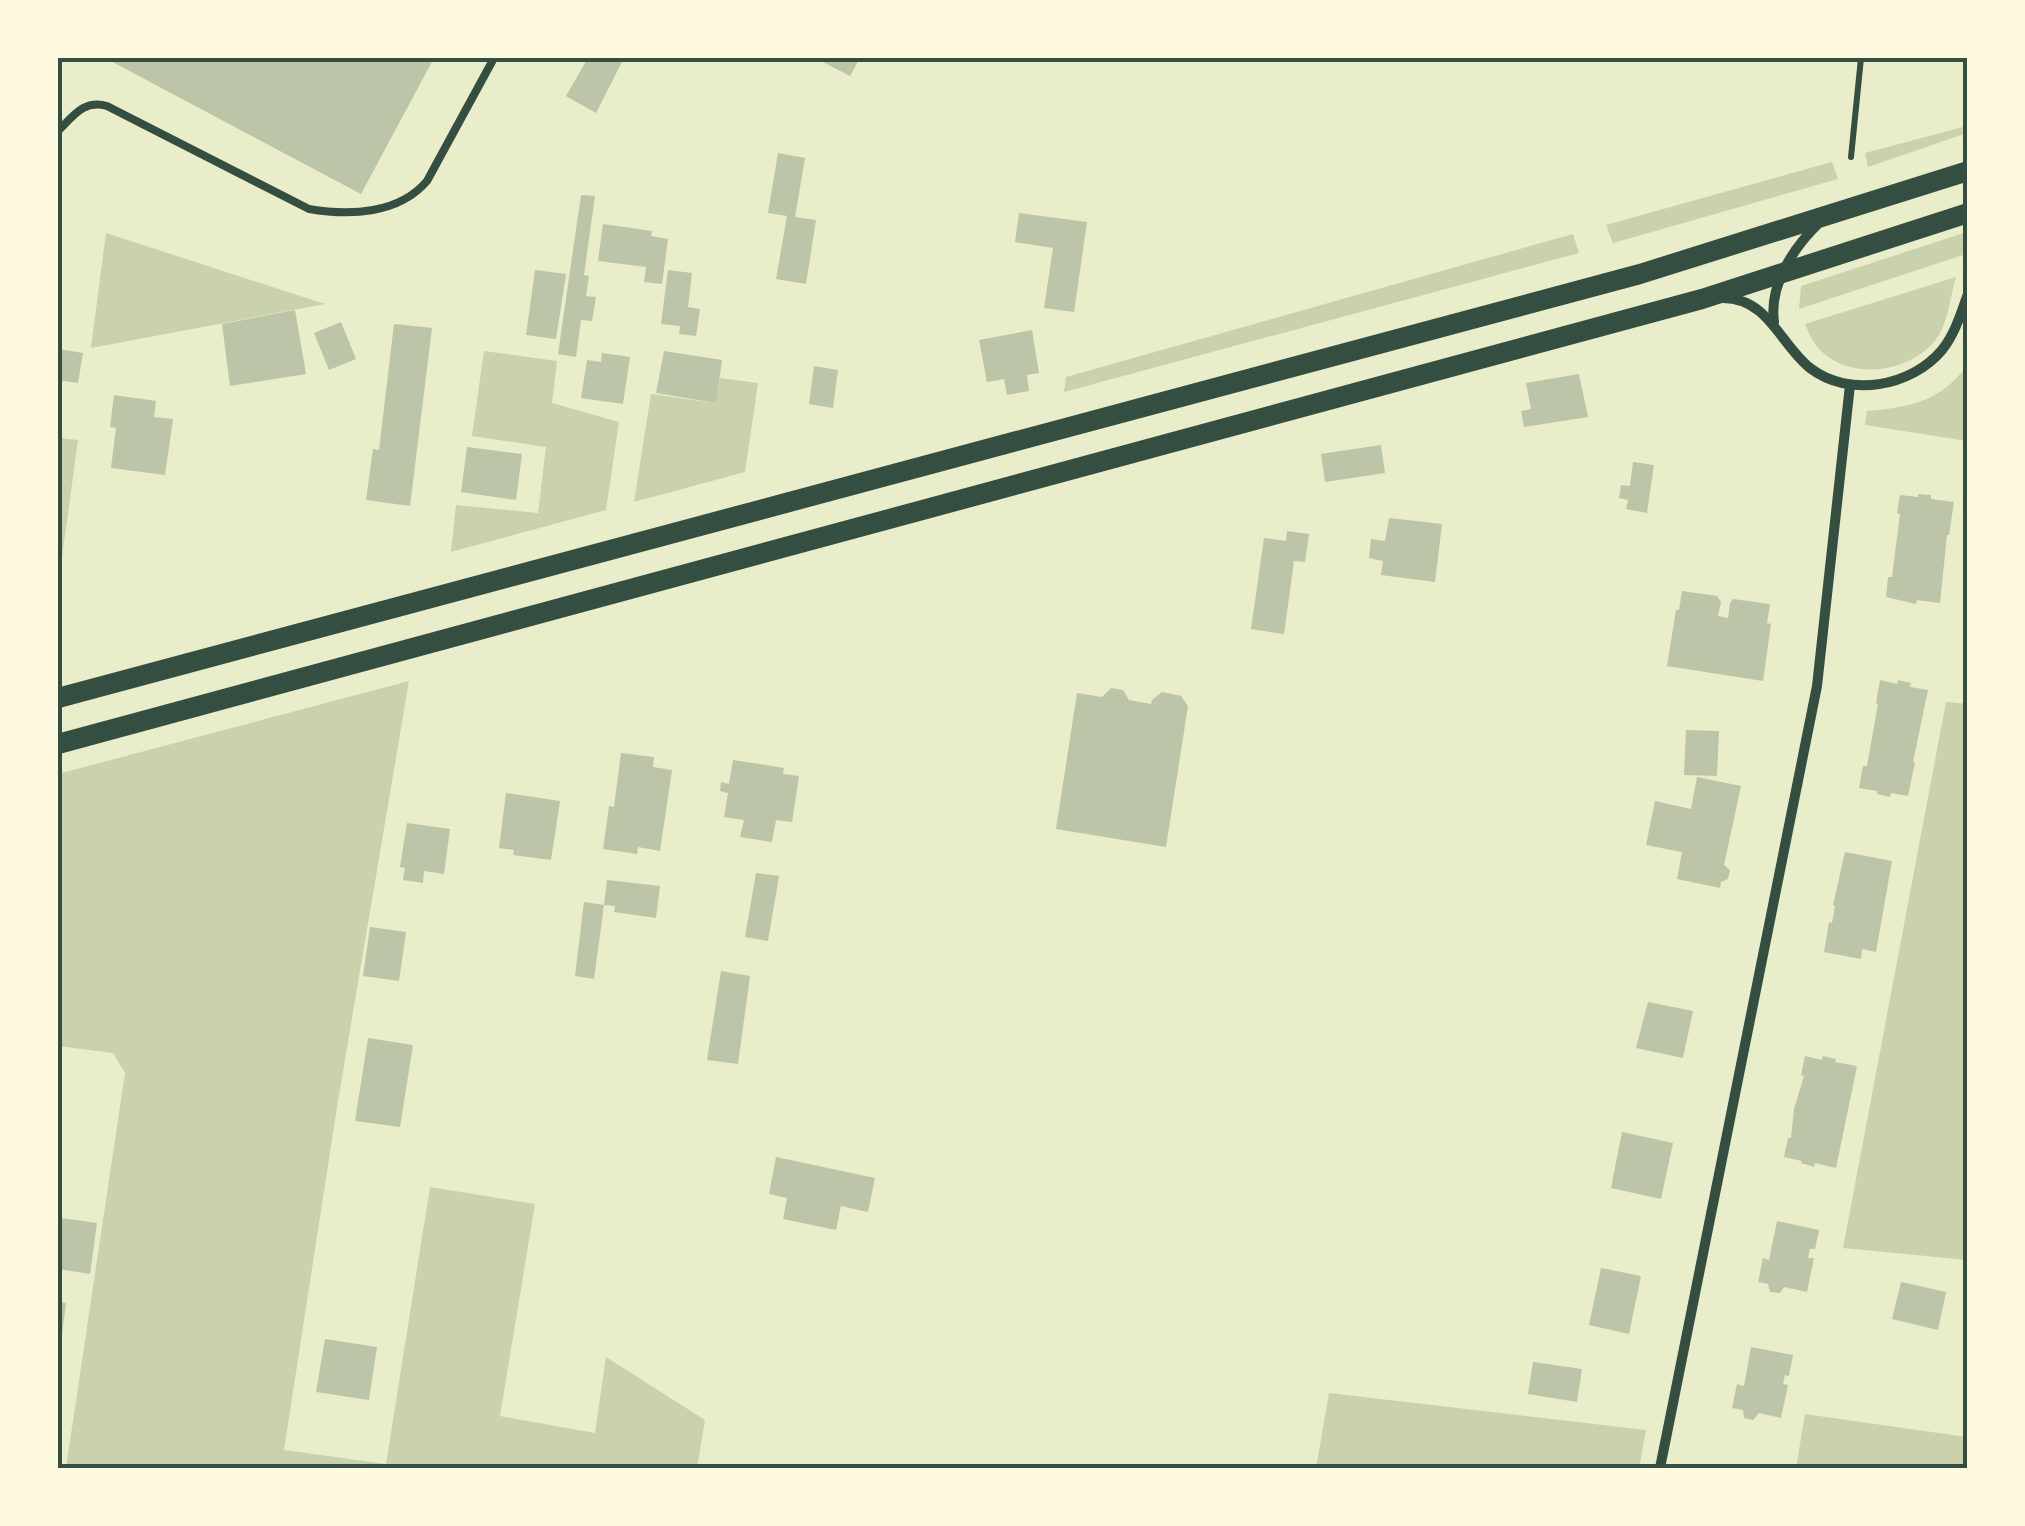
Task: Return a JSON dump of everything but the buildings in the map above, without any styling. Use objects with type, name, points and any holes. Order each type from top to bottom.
[{"type":"main road","points":[[58,698],[1640,274],[1968,170]]},
{"type":"main road","points":[[58,744],[1702,298],[1968,213]]},
{"type":"street","points":[[1827,215],[1804,238],[1783,272],[1772,306],[1779,334],[1811,369],[1850,385],[1879,385],[1905,378],[1942,350],[1968,294]]},
{"type":"street","points":[[1702,298],[1730,298],[1751,305],[1774,323]]},
{"type":"street","points":[[1660,1468],[1817,686],[1850,385]]},
{"type":"lane","points":[[58,131],[80,108],[94,102],[310,209],[342,214],[392,206],[415,196],[427,181],[494,58]]},
{"type":"path","points":[[1851,156],[1860,58]]},
{"type":"green space","points":[[1967,126],[1967,133],[1868,167],[1865,153]]},
{"type":"green space","points":[[1832,162],[1838,179],[1613,243],[1606,225]]},
{"type":"green space","points":[[1967,232],[1966,254],[1799,309],[1801,286]]},
{"type":"green space","points":[[106,233],[325,304],[91,348]]},
{"type":"green space","points":[[1573,234],[1579,253],[1064,392],[1066,377]]},
{"type":"green space","points":[[1956,277],[1938,336],[1922,353],[1894,366],[1863,369],[1833,360],[1816,345],[1805,324]]},
{"type":"green space","points":[[484,351],[557,361],[552,403],[619,422],[606,510],[451,552],[456,505],[538,513],[546,447],[472,436]]},
{"type":"green space","points":[[1967,366],[1967,441],[1865,425],[1867,411],[1923,401],[1946,388]]},
{"type":"green space","points":[[720,378],[758,383],[745,472],[634,502],[651,394],[715,403]]},
{"type":"green space","points":[[59,438],[78,440],[58,587],[58,452]]},
{"type":"green space","points":[[409,681],[284,1450],[386,1464],[430,1187],[535,1204],[500,1416],[595,1433],[606,1357],[705,1420],[697,1468],[66,1468],[125,1073],[113,1053],[58,1046],[58,774]]},
{"type":"green space","points":[[1946,702],[1968,704],[1967,1260],[1843,1248]]},
{"type":"green space","points":[[1329,1393],[1646,1430],[1639,1468],[1316,1468]]},
{"type":"green space","points":[[1805,1414],[1967,1437],[1967,1468],[1796,1468]]}]
